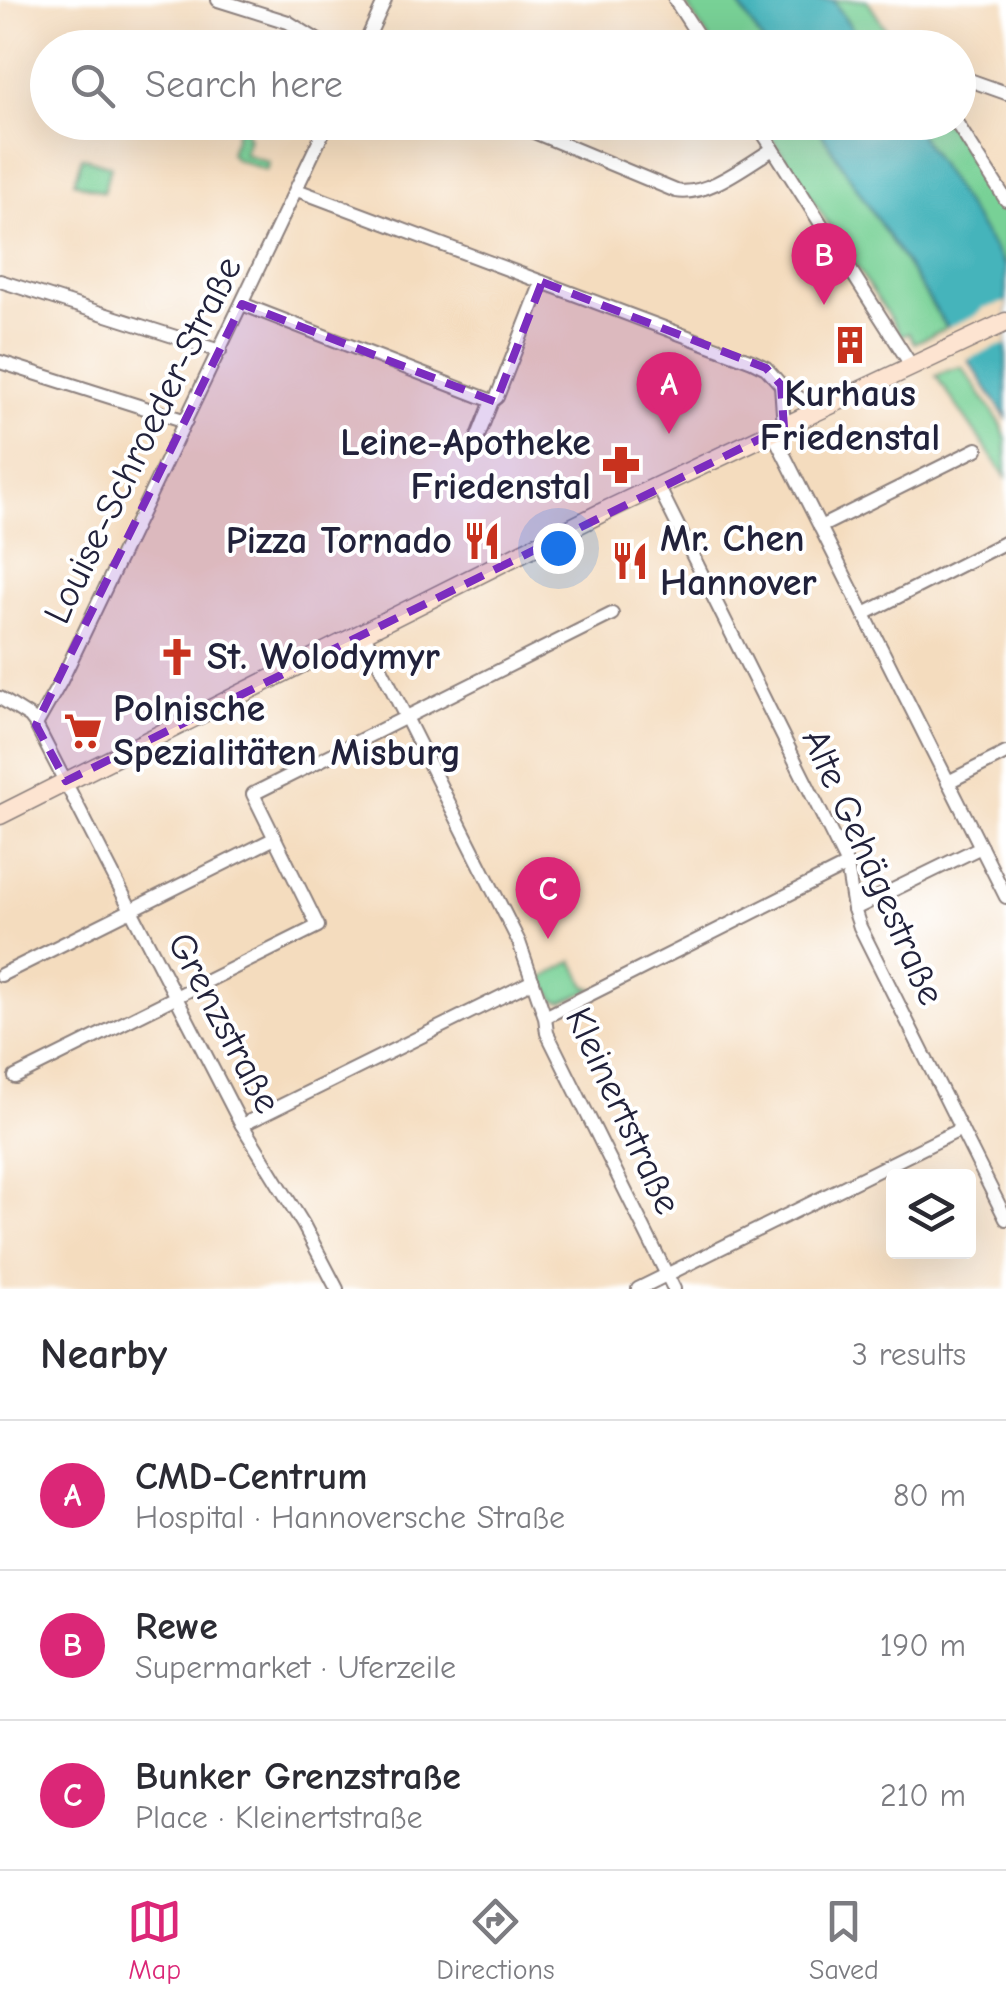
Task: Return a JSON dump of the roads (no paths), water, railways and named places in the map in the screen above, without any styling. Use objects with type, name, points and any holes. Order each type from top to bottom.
[{"type":"main road","points":[[0,814],[658,486],[1006,322]]},
{"type":"street","points":[[218,0],[288,22],[301,30]]},
{"type":"street","points":[[371,30],[385,0]]},
{"type":"street","points":[[675,0],[694,30]]},
{"type":"street","points":[[976,82],[1006,93]]},
{"type":"street","name":"Louise-Schroeder-Straße","points":[[36,725],[61,682],[320,140]]},
{"type":"street","points":[[553,140],[689,194],[773,148]]},
{"type":"street","points":[[768,140],[911,365]]},
{"type":"street","points":[[968,140],[1006,200]]},
{"type":"street","points":[[297,190],[752,361],[818,411]]},
{"type":"street","points":[[0,281],[220,351]]},
{"type":"street","points":[[473,448],[492,401],[498,397],[542,282]]},
{"type":"street","points":[[242,304],[492,401]]},
{"type":"street","points":[[0,362],[186,421]]},
{"type":"street","points":[[781,385],[778,430],[820,527],[1006,898]]},
{"type":"street","points":[[820,527],[977,449]]},
{"type":"street","name":"Alte Gehägestraße","points":[[658,486],[847,865],[860,927],[1006,1219]]},
{"type":"street","points":[[864,614],[1006,542]]},
{"type":"street","points":[[15,1077],[318,926],[253,794],[612,614]]},
{"type":"street","name":"Kleinertstraße","points":[[364,634],[513,930],[545,1017],[547,1034],[674,1289]]},
{"type":"street","points":[[0,698],[36,725],[66,781]]},
{"type":"street","points":[[948,782],[1006,754]]},
{"type":"street","name":"Grenzstraße","points":[[66,781],[242,1125],[304,1224],[336,1289]]},
{"type":"street","points":[[1,975],[274,838]]},
{"type":"street","points":[[854,908],[980,847]]},
{"type":"street","points":[[545,1017],[847,865]]},
{"type":"street","points":[[242,1125],[533,981]]},
{"type":"street","points":[[638,1289],[961,1128]]},
{"type":"water","points":[[736,0],[833,0],[853,30],[755,30]]},
{"type":"water","points":[[826,140],[923,140],[1006,267],[1006,418]]},
{"type":"place","name":"Rewe","points":[[824,305]]},
{"type":"place","name":"Kurhaus Friedenstal","points":[[850,345]]},
{"type":"place","name":"CMD-Centrum","points":[[669,434]]},
{"type":"place","name":"Leine-Apotheke Friedenstal","points":[[621,465]]},
{"type":"place","name":"Pizza Tornado","points":[[482,541]]},
{"type":"place","name":"Mr. Chen Hannover","points":[[630,561]]},
{"type":"place","name":"St. Wolodymyr","points":[[177,657]]},
{"type":"place","name":"Polnische Spezialitäten Misburg","points":[[83,731]]},
{"type":"place","name":"Bunker Grenzstraße","points":[[548,939]]}]
